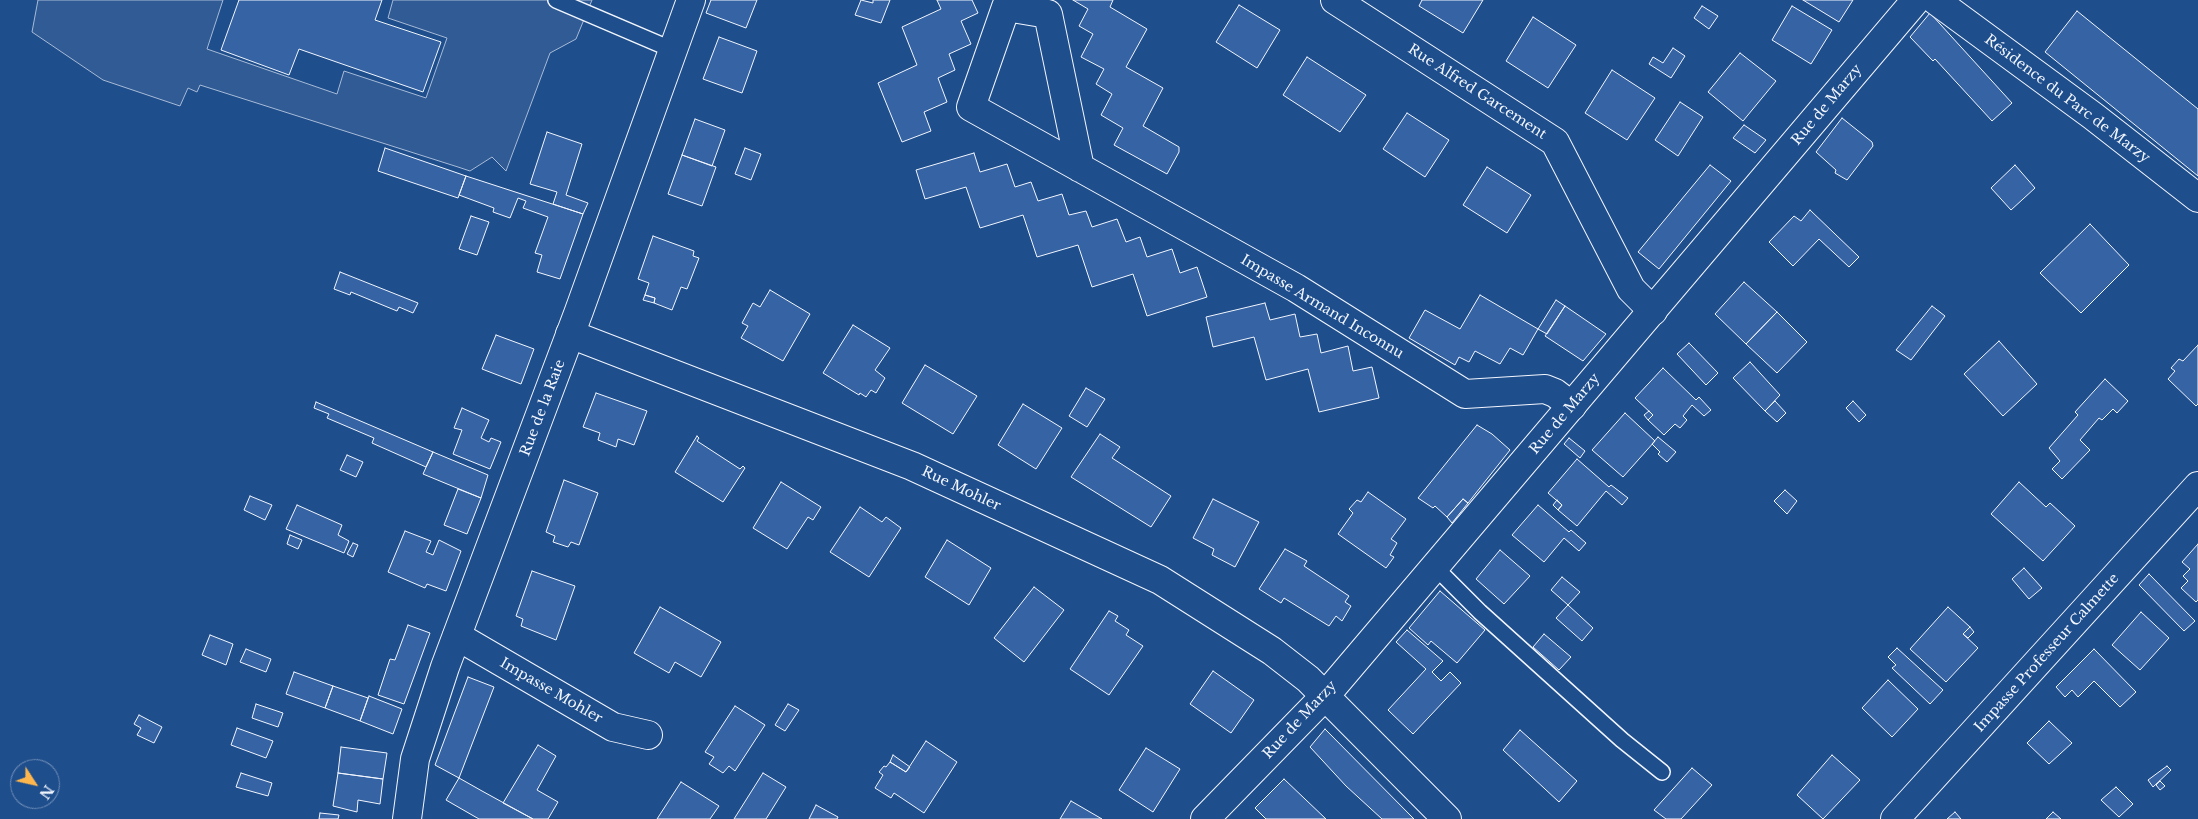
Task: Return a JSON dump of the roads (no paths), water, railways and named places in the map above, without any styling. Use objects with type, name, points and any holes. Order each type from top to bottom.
[{"type":"street","name":"Rue de la Raie","points":[[407,819],[415,759],[457,636],[570,334],[691,0]]},
{"type":"street","name":"Rue Alfred Garcement","points":[[1335,0],[1555,142],[1631,289],[1653,311]]},
{"type":"street","name":"Rue de Marzy","points":[[1204,819],[1325,696],[1916,0]]},
{"type":"street","name":"Résidence du Parc de Marzy","points":[[1936,0],[2093,116],[2198,198]]},
{"type":"street","name":"Impasse Armand Inconnu","points":[[1080,168],[1048,14],[1006,7],[971,107],[1080,168],[1296,288],[1465,394],[1545,389],[1555,393],[1572,406]]},
{"type":"street","name":"Rue Mohler","points":[[570,334],[912,466],[1160,580],[1286,661],[1325,696],[1447,819]]},
{"type":"street","name":"Impasse Professeur Calmette","points":[[1895,819],[2198,486]]},
{"type":"street","name":"Impasse Mohler","points":[[457,636],[613,727],[648,735]]},
{"type":"lane","points":[[556,0],[673,50]]},
{"type":"lane","points":[[1435,567],[1480,612],[1622,740],[1662,772]]}]
